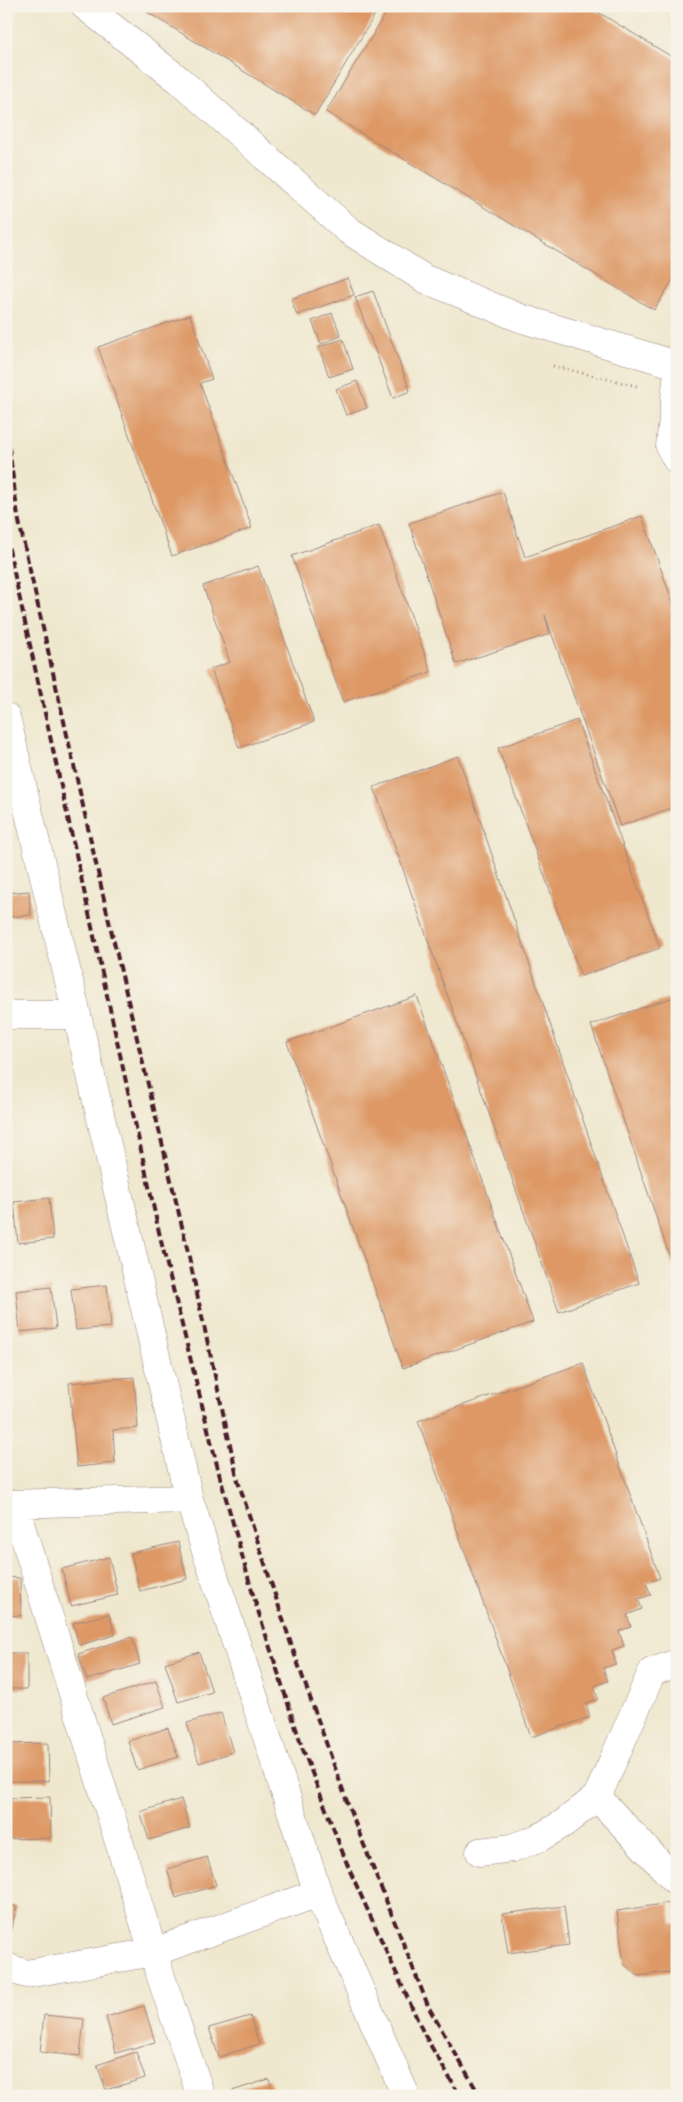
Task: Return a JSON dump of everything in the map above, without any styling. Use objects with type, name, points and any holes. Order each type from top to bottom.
[{"type":"street","points":[[85,6],[179,80],[348,230],[425,279],[520,318],[677,365]]},
{"type":"street","points":[[676,386],[670,447],[677,460]]},
{"type":"street","points":[[6,717],[77,1015],[188,1499],[318,1893],[406,2096]]},
{"type":"street","points":[[6,1015],[77,1015]]},
{"type":"street","points":[[188,1499],[10,1504],[201,2096]]},
{"type":"street","points":[[480,1852],[512,1848],[539,1838],[564,1823],[597,1797],[652,1672],[677,1663]]},
{"type":"street","points":[[597,1797],[677,1882]]},
{"type":"street","points":[[6,1967],[26,1974],[154,1952],[318,1893]]},
{"type":"path","points":[[553,366],[636,386],[676,386]]},
{"type":"building","points":[[148,6],[380,6],[315,115],[147,12]]},
{"type":"building","points":[[390,6],[588,6],[677,60],[677,273],[654,310],[326,112]]},
{"type":"building","points":[[348,278],[354,295],[297,315],[291,299]]},
{"type":"building","points":[[373,291],[410,391],[393,398],[355,297]]},
{"type":"building","points":[[332,313],[341,336],[321,344],[312,321]]},
{"type":"building","points":[[190,315],[212,379],[200,383],[252,528],[172,556],[98,347]]},
{"type":"building","points":[[343,339],[353,369],[329,377],[319,347]]},
{"type":"building","points":[[357,381],[367,408],[346,415],[336,389]]},
{"type":"building","points":[[503,492],[525,557],[642,516],[677,614],[677,806],[620,826],[545,615],[550,634],[456,664],[409,523]]},
{"type":"building","points":[[379,525],[431,672],[343,702],[292,556]]},
{"type":"building","points":[[258,566],[314,722],[239,748],[211,669],[230,662],[203,586]]},
{"type":"building","points":[[577,720],[660,948],[581,976],[498,748]]},
{"type":"building","points":[[458,756],[639,1283],[559,1312],[374,787]]},
{"type":"building","points":[[29,891],[31,915],[6,917],[6,893]]},
{"type":"building","points":[[417,996],[533,1322],[403,1368],[287,1042]]},
{"type":"building","points":[[677,996],[677,1275],[676,1275],[591,1025]]},
{"type":"building","points":[[49,1198],[53,1239],[18,1243],[14,1202]]},
{"type":"building","points":[[107,1285],[111,1327],[76,1330],[71,1289]]},
{"type":"building","points":[[51,1287],[56,1328],[20,1332],[16,1291]]},
{"type":"building","points":[[583,1363],[660,1578],[646,1583],[651,1595],[638,1599],[642,1609],[627,1615],[631,1627],[619,1631],[624,1646],[612,1650],[616,1664],[603,1668],[608,1681],[594,1686],[598,1699],[586,1703],[590,1717],[531,1737],[418,1421]]},
{"type":"building","points":[[134,1377],[138,1428],[113,1430],[115,1463],[77,1467],[69,1383]]},
{"type":"building","points":[[178,1542],[187,1579],[140,1591],[131,1553]]},
{"type":"building","points":[[109,1557],[118,1595],[71,1606],[62,1569]]},
{"type":"building","points":[[6,1577],[20,1578],[21,1616],[6,1615]]},
{"type":"building","points":[[109,1614],[115,1635],[79,1645],[73,1623]]},
{"type":"building","points":[[132,1637],[140,1664],[87,1680],[78,1654]]},
{"type":"building","points":[[199,1652],[212,1692],[178,1702],[165,1663]]},
{"type":"building","points":[[6,1653],[27,1653],[27,1689],[6,1689]]},
{"type":"building","points":[[156,1681],[165,1707],[111,1724],[103,1698]]},
{"type":"building","points":[[221,1713],[233,1752],[199,1763],[187,1723]]},
{"type":"building","points":[[168,1728],[178,1757],[137,1770],[128,1741]]},
{"type":"building","points":[[48,1743],[49,1781],[6,1781],[6,1744]]},
{"type":"building","points":[[50,1797],[51,1838],[6,1839],[6,1798]]},
{"type":"building","points":[[181,1799],[190,1828],[149,1840],[140,1812]]},
{"type":"building","points":[[207,1857],[216,1885],[176,1898],[167,1869]]},
{"type":"building","points":[[669,1903],[672,1924],[677,1923],[677,1971],[638,1976],[624,1964],[617,1911]]},
{"type":"building","points":[[6,1904],[17,1907],[7,1943],[6,1943]]},
{"type":"building","points":[[564,1906],[569,1945],[508,1953],[502,1914]]},
{"type":"building","points":[[144,2006],[155,2042],[116,2053],[106,2017]]},
{"type":"building","points":[[44,2015],[84,2019],[80,2056],[40,2052]]},
{"type":"building","points":[[250,2016],[259,2044],[219,2057],[209,2028]]},
{"type":"building","points":[[136,2052],[145,2078],[106,2090],[97,2065]]},
{"type":"building","points":[[269,2079],[274,2096],[231,2096],[229,2092]]},
{"type":"railway","points":[[6,424],[18,517],[108,917],[185,1239],[238,1481],[292,1647],[350,1810],[429,2008],[480,2096]]},
{"type":"railway","points":[[6,536],[161,1241],[220,1477],[254,1598],[302,1747],[349,1869],[424,2034],[460,2096]]}]
